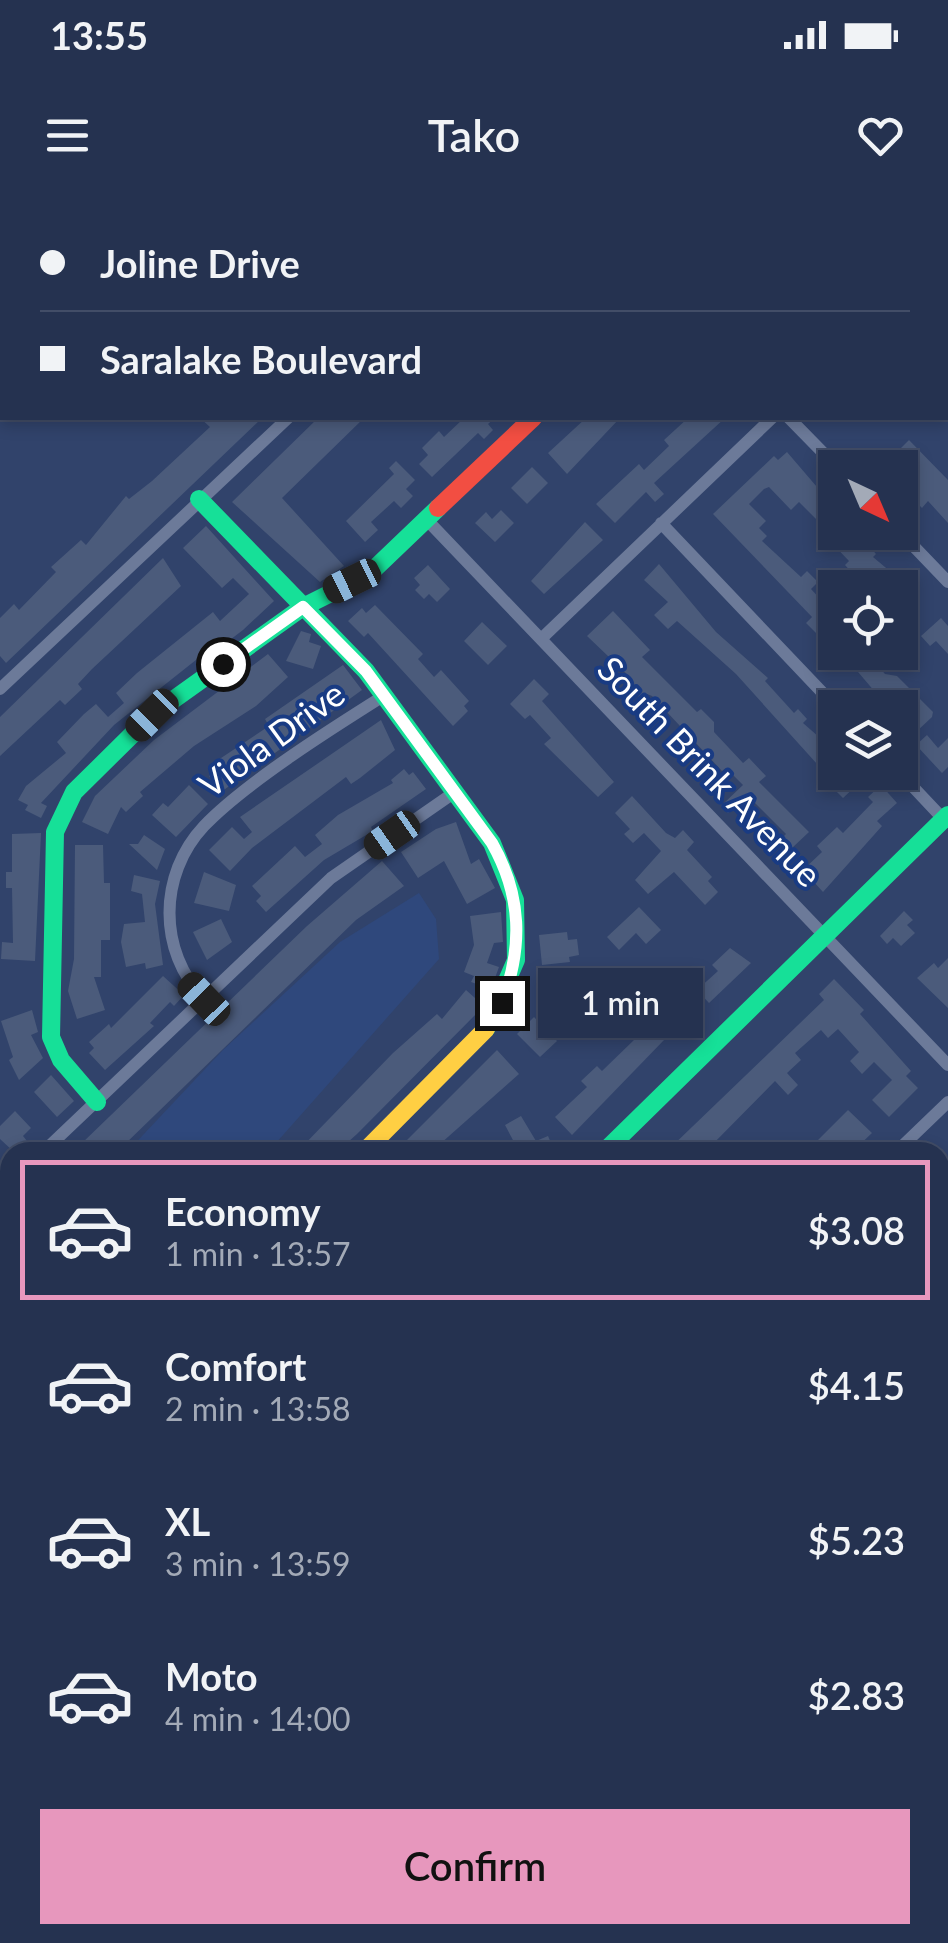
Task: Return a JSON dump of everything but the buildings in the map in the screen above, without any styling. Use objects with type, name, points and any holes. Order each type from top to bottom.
[{"type":"street","points":[[0,689],[286,420]]},
{"type":"street","points":[[97,1102],[61,1060],[49,1023],[50,922],[59,815],[74,792],[152,715],[303,607],[369,574],[531,420]]},
{"type":"street","points":[[541,639],[770,420]]},
{"type":"street","points":[[791,420],[820,450]]},
{"type":"street","points":[[199,499],[385,696],[456,792],[506,870],[518,929],[513,974],[502,1003],[476,1042],[374,1142]]},
{"type":"street","name":"South Brink Avenue","points":[[427,520],[948,1066]]},
{"type":"street","points":[[661,523],[820,690]]},
{"type":"street","points":[[917,550],[948,582]]},
{"type":"street","name":"Viola Drive","points":[[204,999],[186,980],[172,951],[172,893],[186,849],[226,807],[385,696]]},
{"type":"street","points":[[614,1142],[946,820],[917,790]]},
{"type":"street","points":[[55,1142],[331,878],[456,792]]},
{"type":"street","points":[[906,1142],[948,1102]]},
{"type":"water","points":[[419,893],[436,919],[439,959],[277,1142],[136,1142],[223,1050],[340,942]]},
{"type":"traffic: fast","points":[[199,499],[366,671],[492,843],[515,900],[516,960],[486,1029]]},
{"type":"traffic: fast","points":[[97,1102],[61,1060],[51,1037],[55,832],[74,792],[152,715],[303,607],[369,574],[438,508]]},
{"type":"traffic: fast","points":[[614,1142],[948,815]]},
{"type":"traffic: slow","points":[[374,1142],[486,1029]]},
{"type":"traffic: jam","points":[[438,508],[531,420]]},
{"type":"route","points":[[223,664],[303,607],[366,671],[492,843],[506,870],[514,900],[518,944],[513,974],[502,1003]]}]
